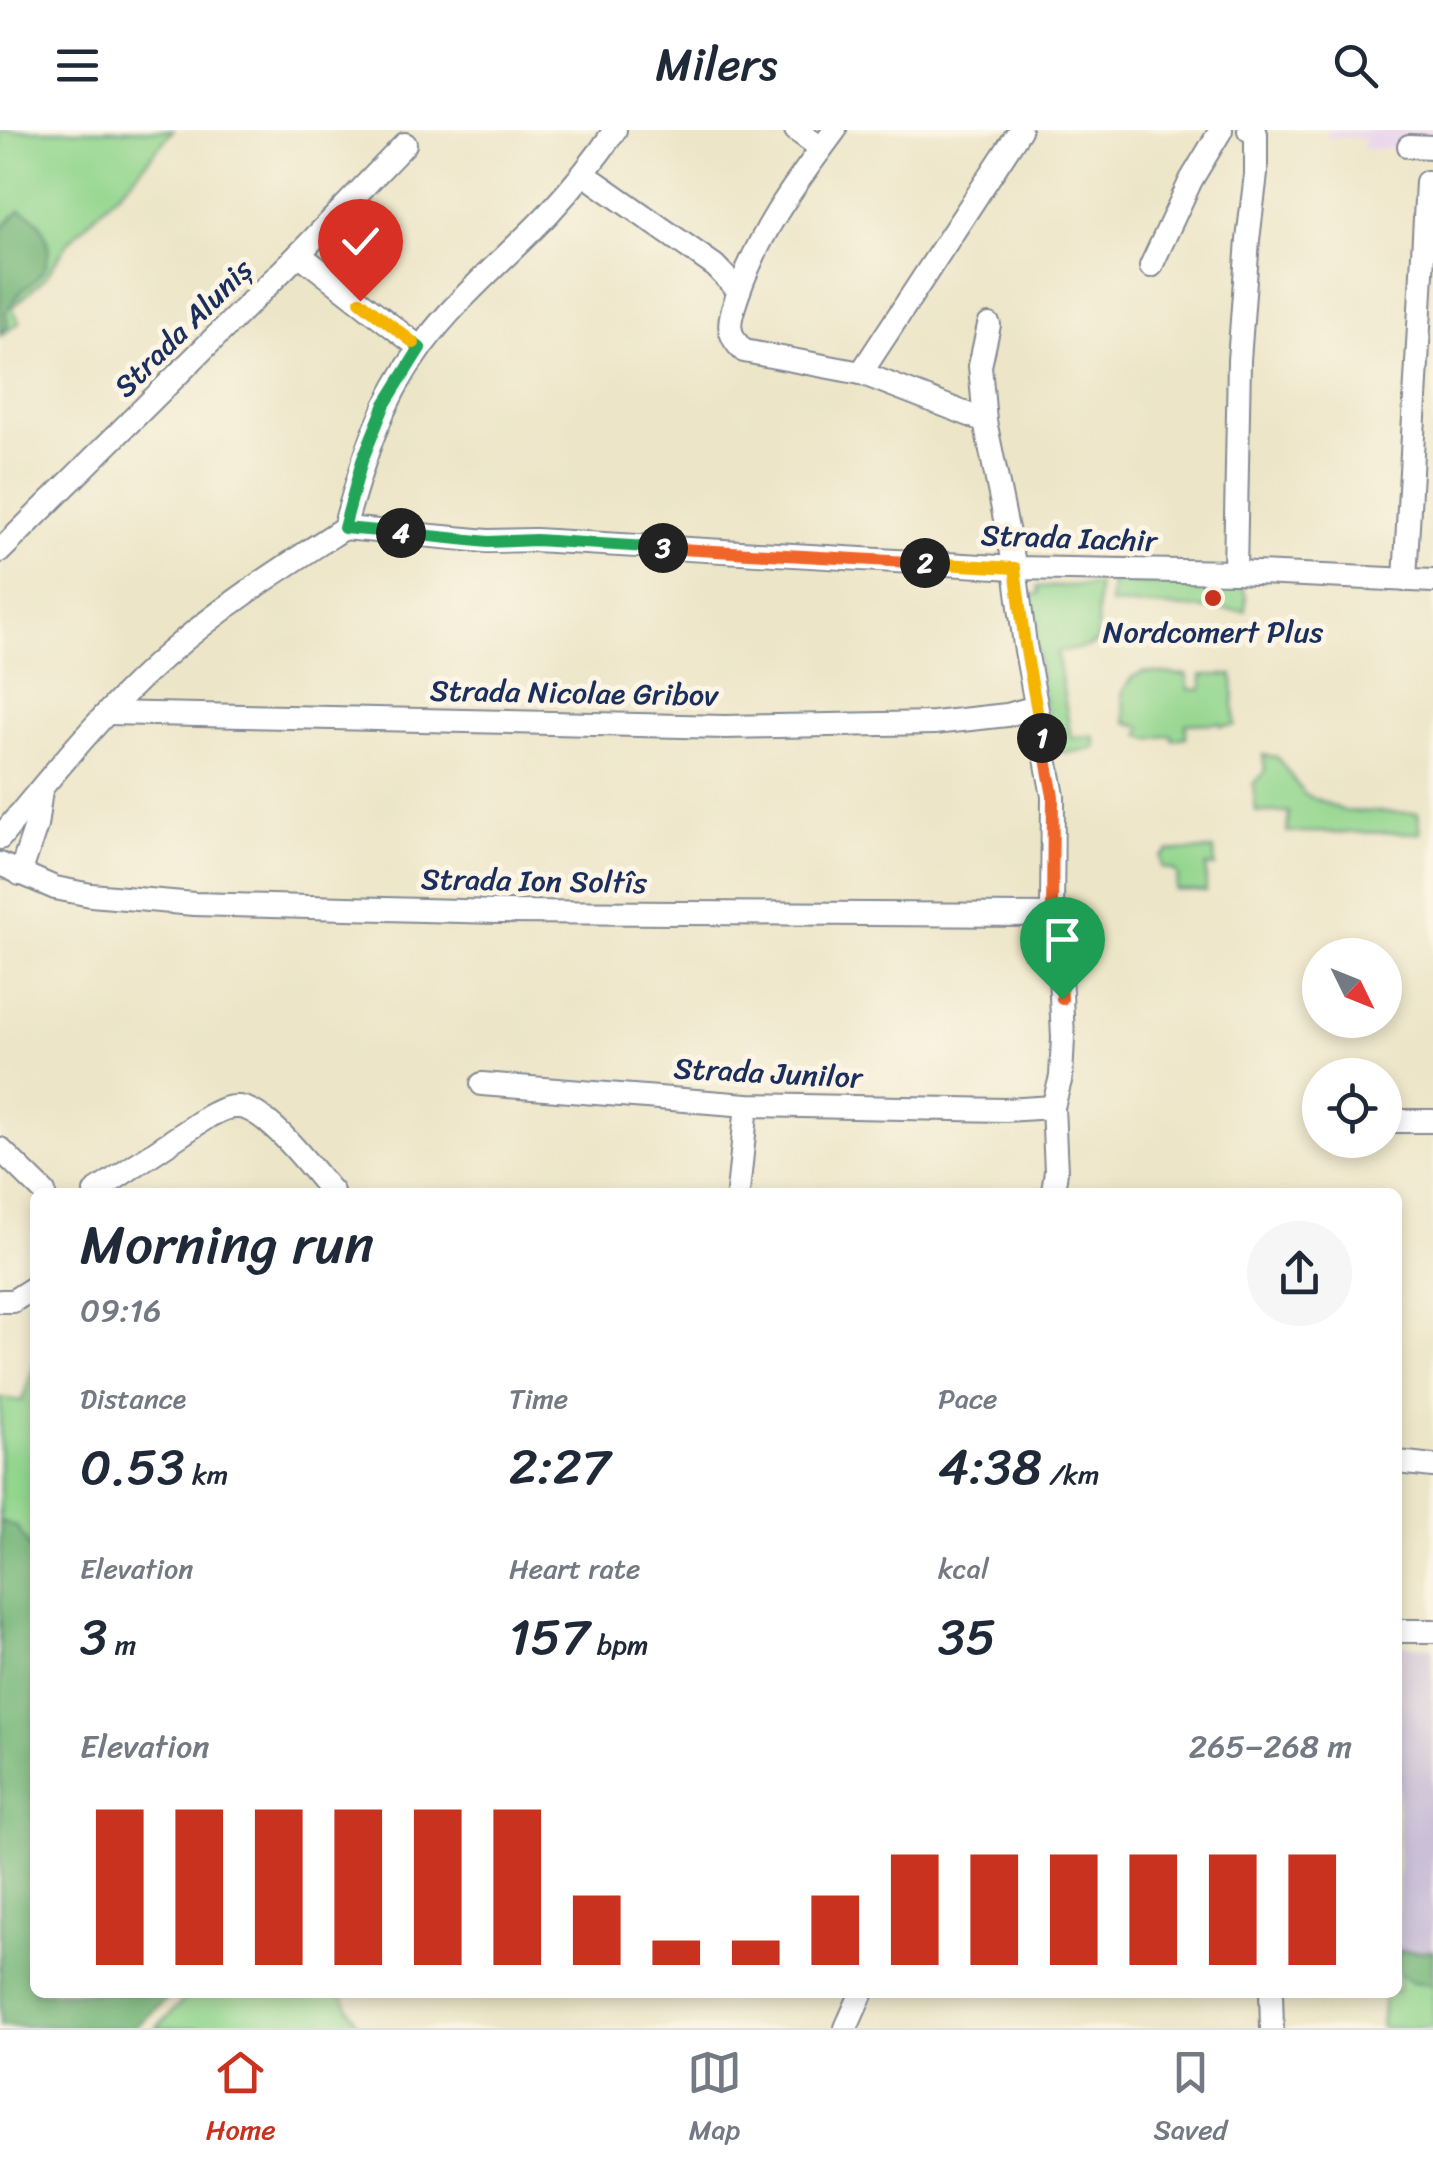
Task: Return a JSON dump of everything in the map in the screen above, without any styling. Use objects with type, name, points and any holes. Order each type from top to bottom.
[{"type":"street","points":[[0,838],[108,713],[168,653],[234,600],[344,528],[362,461],[385,404],[420,348],[458,302],[584,174],[615,130]]},
{"type":"street","points":[[796,130],[828,139],[778,207],[757,244],[731,319],[734,342],[744,352],[861,374],[985,421]]},
{"type":"street","points":[[861,374],[1020,130]]},
{"type":"street","points":[[1151,266],[1190,180],[1221,130]]},
{"type":"street","points":[[1235,572],[1238,360],[1256,174],[1256,134],[1250,130]]},
{"type":"street","name":"Strada Aluniș","points":[[0,551],[405,144]]},
{"type":"street","points":[[1409,146],[1433,147]]},
{"type":"street","points":[[584,174],[715,266],[739,291]]},
{"type":"street","points":[[1405,580],[1427,182]]},
{"type":"street","points":[[299,254],[420,348]]},
{"type":"street","points":[[989,324],[980,366],[985,421],[1015,568],[1053,796],[1052,915],[1059,954],[1063,1038],[1061,1077],[1053,1107],[1056,1170],[1053,1188]]},
{"type":"street","name":"Strada Iachir","points":[[344,528],[488,542],[536,540],[1015,568],[1433,581]]},
{"type":"street","name":"Strada Nicolae Gribov","points":[[108,713],[725,727],[934,723],[1007,716],[1036,707]]},
{"type":"street","name":"Strada Ion Soltîs","points":[[41,788],[36,826],[10,869],[55,888],[92,896],[194,904],[518,912],[1052,915]]},
{"type":"street","name":"Strada Junilor","points":[[482,1084],[748,1105],[1005,1110],[1053,1107]]},
{"type":"street","points":[[738,1188],[748,1105]]},
{"type":"street","points":[[102,1188],[229,1106],[244,1107],[272,1126],[328,1188]]},
{"type":"street","points":[[1402,1121],[1433,1121]]},
{"type":"street","points":[[0,1149],[40,1188]]},
{"type":"street","points":[[1,1301],[13,1301],[30,1291]]},
{"type":"street","points":[[1402,1462],[1433,1466]]},
{"type":"street","points":[[1402,1630],[1433,1631]]},
{"type":"street","points":[[846,2028],[859,1998]]},
{"type":"street","points":[[1271,1998],[1272,2028]]},
{"type":"shaded area","points":[[1327,130],[1433,130],[1433,139],[1407,148],[1363,149],[1364,138],[1327,137]]},
{"type":"shaded area","points":[[1402,1645],[1433,1647],[1433,1951],[1402,1951]]},
{"type":"green space","points":[[0,130],[173,130],[133,178],[69,241],[45,278],[12,308],[20,322],[0,336]]},
{"type":"green space","points":[[20,210],[41,226],[48,242],[47,260],[42,272],[6,311],[8,326],[0,333],[0,230]]},
{"type":"green space","points":[[1112,582],[1241,587],[1246,596],[1245,611],[1110,604]]},
{"type":"green space","points":[[1098,585],[1097,643],[1057,653],[1071,738],[1094,736],[1096,746],[1065,753],[1056,749],[1041,686],[1031,595],[1039,594],[1038,587]]},
{"type":"green space","points":[[1143,672],[1187,675],[1189,690],[1202,689],[1202,675],[1233,675],[1235,725],[1186,724],[1186,737],[1173,740],[1172,735],[1149,739],[1140,735],[1142,727],[1126,722],[1122,692],[1132,677]]},
{"type":"green space","points":[[1263,755],[1277,757],[1304,794],[1344,811],[1418,813],[1421,833],[1287,832],[1289,812],[1256,812],[1253,784],[1265,771]]},
{"type":"green space","points":[[1214,850],[1215,867],[1206,866],[1206,891],[1175,890],[1178,876],[1173,870],[1162,868],[1161,857],[1169,851]]},
{"type":"green space","points":[[30,1378],[30,1548],[17,1527],[0,1521],[0,1398],[22,1401]]},
{"type":"green space","points":[[0,1521],[17,1527],[30,1548],[30,1998],[168,1998],[135,2028],[0,2026]]},
{"type":"green space","points":[[1402,1951],[1433,1951],[1433,2028],[1381,2028],[1384,1998],[1402,1998]]},
{"type":"green space","points":[[1402,1951],[1433,1951],[1433,1984],[1412,1982],[1402,1976]]},
{"type":"green space","points":[[186,1998],[344,1998],[360,2028],[156,2028]]},
{"type":"place","name":"Nordcomert Plus","points":[[1213,598]]},
{"type":"route","points":[[360,301],[420,348],[385,404],[362,461],[344,528],[488,542],[536,540],[1015,568],[1053,796],[1052,915],[1062,999]]}]
